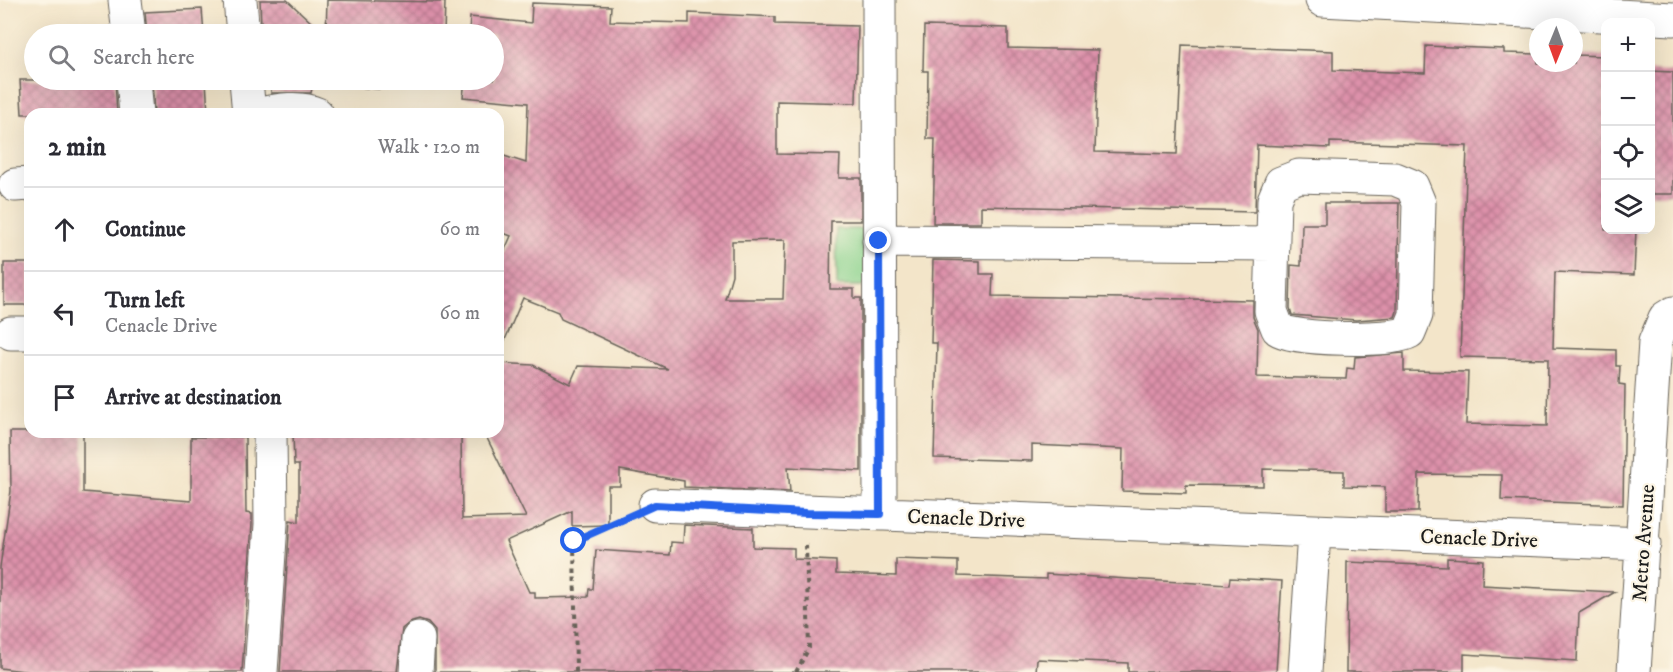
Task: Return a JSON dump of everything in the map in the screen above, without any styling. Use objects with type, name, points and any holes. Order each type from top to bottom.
[{"type":"street","points":[[125,0],[128,24]]},
{"type":"street","points":[[240,0],[242,24]]},
{"type":"street","name":"Cenacle Drive","points":[[879,0],[880,514],[1314,533],[1644,544]]},
{"type":"street","points":[[1322,0],[1673,19]]},
{"type":"street","points":[[134,90],[135,108]]},
{"type":"street","points":[[247,90],[248,108]]},
{"type":"street","points":[[1289,178],[1405,181],[1417,194],[1419,203],[1414,324],[1409,332],[1391,339],[1286,334],[1273,321],[1271,311],[1273,244],[1276,190],[1289,178]]},
{"type":"street","points":[[879,241],[1273,244]]},
{"type":"street","name":"Metro Avenue","points":[[1634,672],[1644,544],[1655,342],[1665,318],[1673,313]]},
{"type":"street","points":[[261,672],[269,558],[272,479],[270,438]]},
{"type":"street","points":[[655,505],[806,513],[880,514]]},
{"type":"street","points":[[1305,672],[1314,533]]},
{"type":"street","points":[[416,672],[418,639]]},
{"type":"path","points":[[576,672],[574,541],[655,505]]},
{"type":"path","points":[[796,672],[809,648],[806,513]]},
{"type":"green space","points":[[836,229],[870,229],[871,286],[837,286]]},
{"type":"building","points":[[260,0],[287,0],[313,24],[261,24]]},
{"type":"building","points":[[327,0],[445,2],[444,24],[326,24]]},
{"type":"building","points":[[532,3],[611,6],[610,21],[689,23],[689,13],[775,17],[775,24],[858,26],[856,103],[777,101],[777,154],[840,155],[839,178],[861,178],[861,221],[831,221],[830,289],[854,289],[854,298],[861,298],[861,471],[788,467],[790,492],[684,487],[684,481],[620,470],[620,486],[608,486],[608,525],[572,526],[572,511],[506,541],[529,592],[535,592],[535,598],[588,597],[589,589],[593,589],[596,550],[670,555],[671,542],[683,543],[684,525],[753,528],[753,547],[794,548],[794,559],[836,561],[836,574],[896,576],[896,559],[958,561],[958,576],[1046,579],[1046,574],[1229,585],[1230,578],[1282,581],[1276,672],[1128,672],[1128,663],[1037,659],[1036,672],[435,672],[435,631],[428,623],[419,620],[409,623],[402,629],[397,672],[280,672],[290,520],[299,522],[299,465],[294,465],[293,438],[461,438],[462,519],[526,517],[487,438],[504,438],[504,363],[533,365],[570,384],[578,366],[668,369],[561,319],[558,312],[523,298],[504,342],[504,252],[511,236],[504,233],[504,156],[526,163],[528,103],[463,97],[464,90],[504,90],[504,24],[470,24],[470,17],[531,23]],"holes":[[[785,240],[783,299],[725,299],[732,275],[732,241]]]},
{"type":"building","points":[[202,9],[203,24],[146,24],[145,12]]},
{"type":"building","points":[[924,26],[1008,28],[1008,48],[1098,50],[1095,152],[1177,154],[1182,45],[1333,51],[1333,70],[1425,73],[1426,46],[1504,49],[1504,53],[1529,54],[1529,72],[1583,72],[1583,55],[1601,56],[1601,234],[1636,234],[1634,275],[1555,272],[1553,348],[1616,350],[1616,366],[1620,366],[1619,384],[1625,385],[1623,505],[1501,500],[1502,475],[1419,474],[1418,512],[1385,512],[1385,487],[1344,486],[1344,471],[1263,469],[1263,486],[1186,485],[1186,493],[1122,491],[1123,449],[1032,445],[1032,461],[934,458],[937,343],[931,343],[933,260],[980,261],[980,274],[993,274],[992,296],[1253,300],[1253,317],[1258,329],[1257,377],[1346,379],[1347,368],[1354,369],[1355,357],[1404,353],[1404,371],[1468,372],[1466,424],[1547,426],[1548,359],[1460,357],[1467,146],[1330,142],[1330,148],[1257,145],[1255,212],[981,206],[981,223],[933,223],[935,139],[927,139],[928,71],[923,71]]},
{"type":"building","points":[[1655,71],[1673,72],[1673,194],[1655,194]]},
{"type":"building","points":[[20,80],[24,80],[24,90],[116,90],[117,108],[24,108],[24,114],[22,114]]},
{"type":"building","points":[[153,90],[207,90],[208,108],[154,108]]},
{"type":"building","points":[[271,90],[312,90],[311,93],[271,93]]},
{"type":"building","points":[[1325,203],[1399,203],[1395,317],[1356,320],[1292,315],[1290,308],[1291,265],[1301,266],[1302,224],[1325,224]]},
{"type":"building","points":[[4,263],[24,263],[24,305],[4,305]]},
{"type":"building","points":[[10,432],[24,432],[24,438],[83,438],[83,492],[191,501],[191,438],[245,438],[246,513],[252,514],[252,523],[242,672],[31,672],[0,668],[0,567],[11,491]]},
{"type":"building","points":[[1447,558],[1483,560],[1482,585],[1615,592],[1579,613],[1577,661],[1464,654],[1464,672],[1346,672],[1347,562],[1447,566]]},
{"type":"route","points":[[574,541],[655,505],[806,513],[880,514],[879,241]]}]
